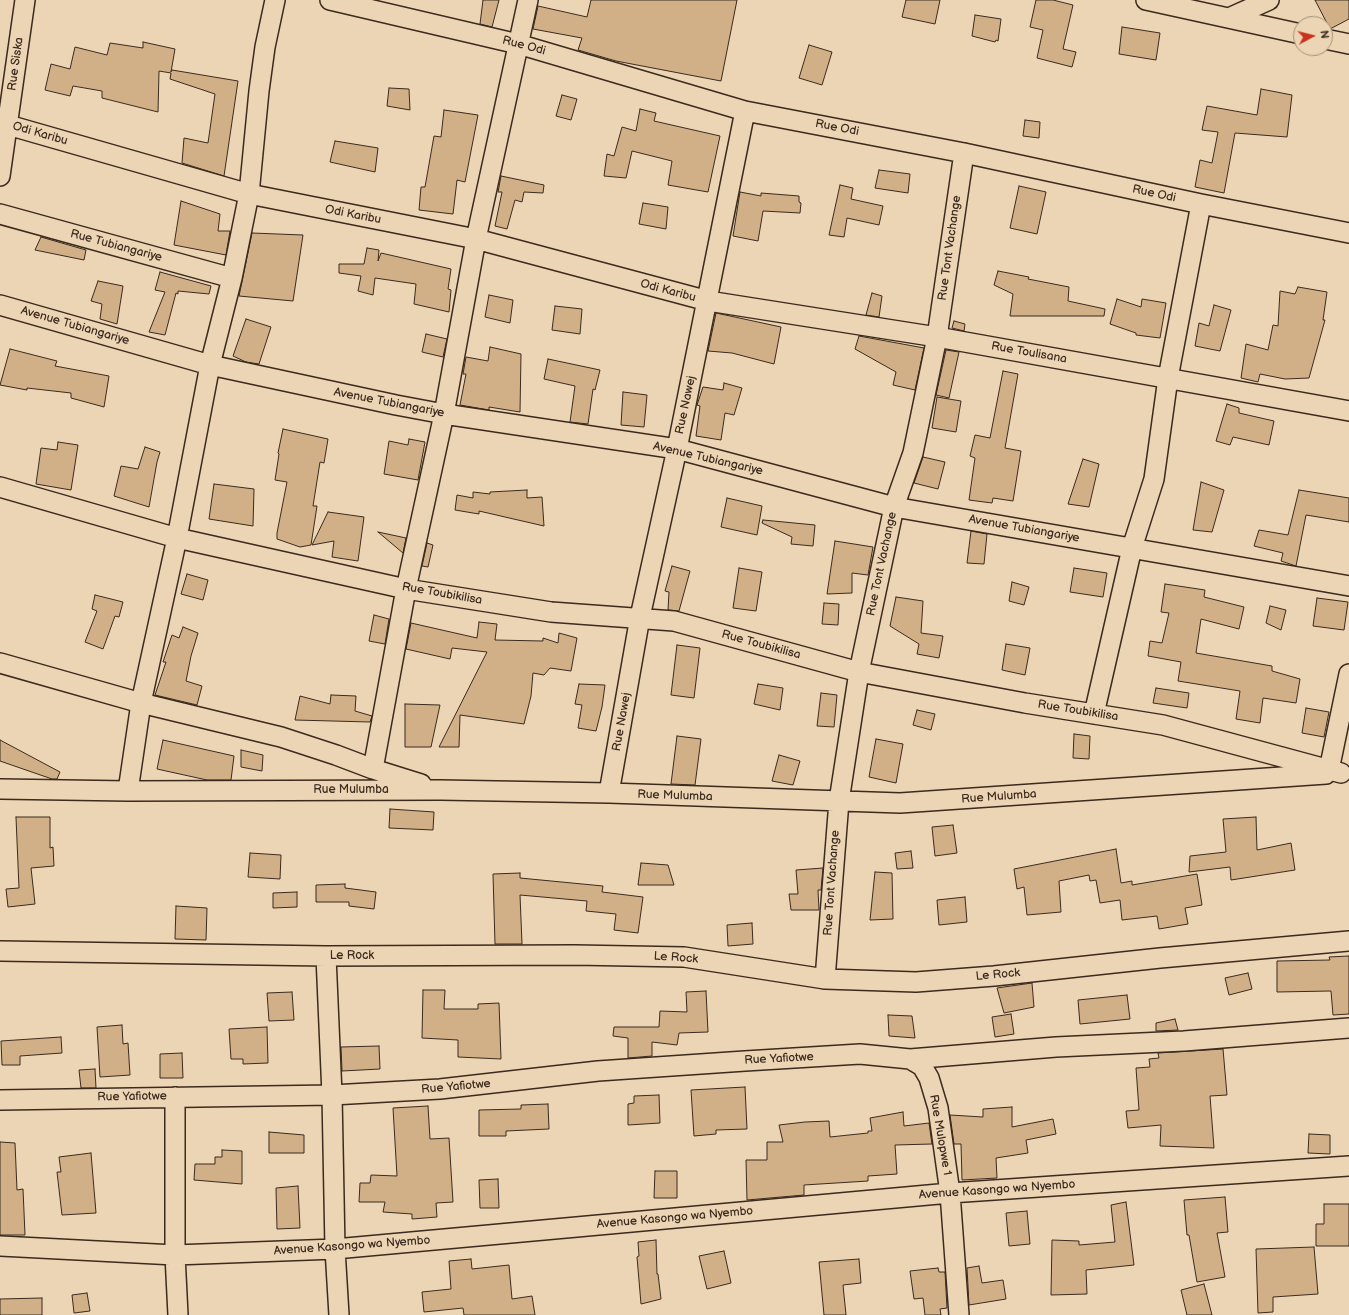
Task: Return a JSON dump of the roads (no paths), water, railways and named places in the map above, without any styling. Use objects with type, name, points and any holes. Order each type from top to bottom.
[{"type":"street","name":"Rue Siska","points":[[0,176],[4,125],[25,0]]},
{"type":"street","points":[[128,791],[141,703],[177,538],[210,365],[232,278],[249,194],[263,62],[275,0]]},
{"type":"street","name":"Rue Odi","points":[[330,0],[518,44],[745,111],[964,153],[1201,204],[1349,233]]},
{"type":"street","points":[[373,769],[406,589],[444,414],[476,239],[528,0]]},
{"type":"street","points":[[1146,0],[1293,32]]},
{"type":"street","points":[[1229,18],[1269,0]]},
{"type":"street","points":[[1333,41],[1349,44]]},
{"type":"street","name":"Rue Nawej","points":[[609,793],[640,617],[708,301],[745,111]]},
{"type":"street","name":"Odi Karibu","points":[[4,125],[249,194],[476,239],[708,301]]},
{"type":"street","name":"Rue Tont Vachange","points":[[825,979],[839,801],[859,672],[894,507],[913,453],[937,337],[964,153]]},
{"type":"street","points":[[1094,714],[1132,548],[1154,479],[1168,378],[1201,204]]},
{"type":"street","name":"Rue Tubiangariye","points":[[0,214],[232,278]]},
{"type":"street","name":"Rue Toulisana","points":[[708,301],[937,337],[1349,411]]},
{"type":"street","name":"Avenue Tubiangariye","points":[[0,305],[210,365],[388,403],[444,414],[677,449],[894,507],[1349,586]]},
{"type":"street","name":"Rue Toubikilisa","points":[[0,487],[177,538],[406,589],[551,612],[640,617],[674,621],[859,672],[1025,703],[1163,725],[1340,772]]},
{"type":"street","points":[[0,663],[141,703],[281,737],[373,769],[440,790]]},
{"type":"street","points":[[1340,772],[1349,674]]},
{"type":"street","name":"Rue Mulumba","points":[[0,789],[128,791],[440,790],[609,793],[900,804],[1340,772]]},
{"type":"street","name":"Le Rock","points":[[0,951],[326,956],[576,955],[684,957],[825,979],[916,982],[994,976],[1160,958],[1349,941]]},
{"type":"street","points":[[326,956],[332,1095],[335,1250],[339,1315]]},
{"type":"street","name":"Rue Yafiotwe","points":[[0,1100],[332,1095],[440,1089],[598,1071],[860,1054],[910,1059],[1056,1047],[1184,1041],[1349,1028]]},
{"type":"street","name":"Rue Mulopwe 1","points":[[910,1059],[922,1066],[929,1078],[938,1108],[950,1193],[959,1315]]},
{"type":"street","points":[[175,1097],[178,1315]]},
{"type":"street","name":"Avenue Kasongo wa Nyembo","points":[[0,1246],[176,1255],[335,1250],[950,1193],[1349,1166]]}]
